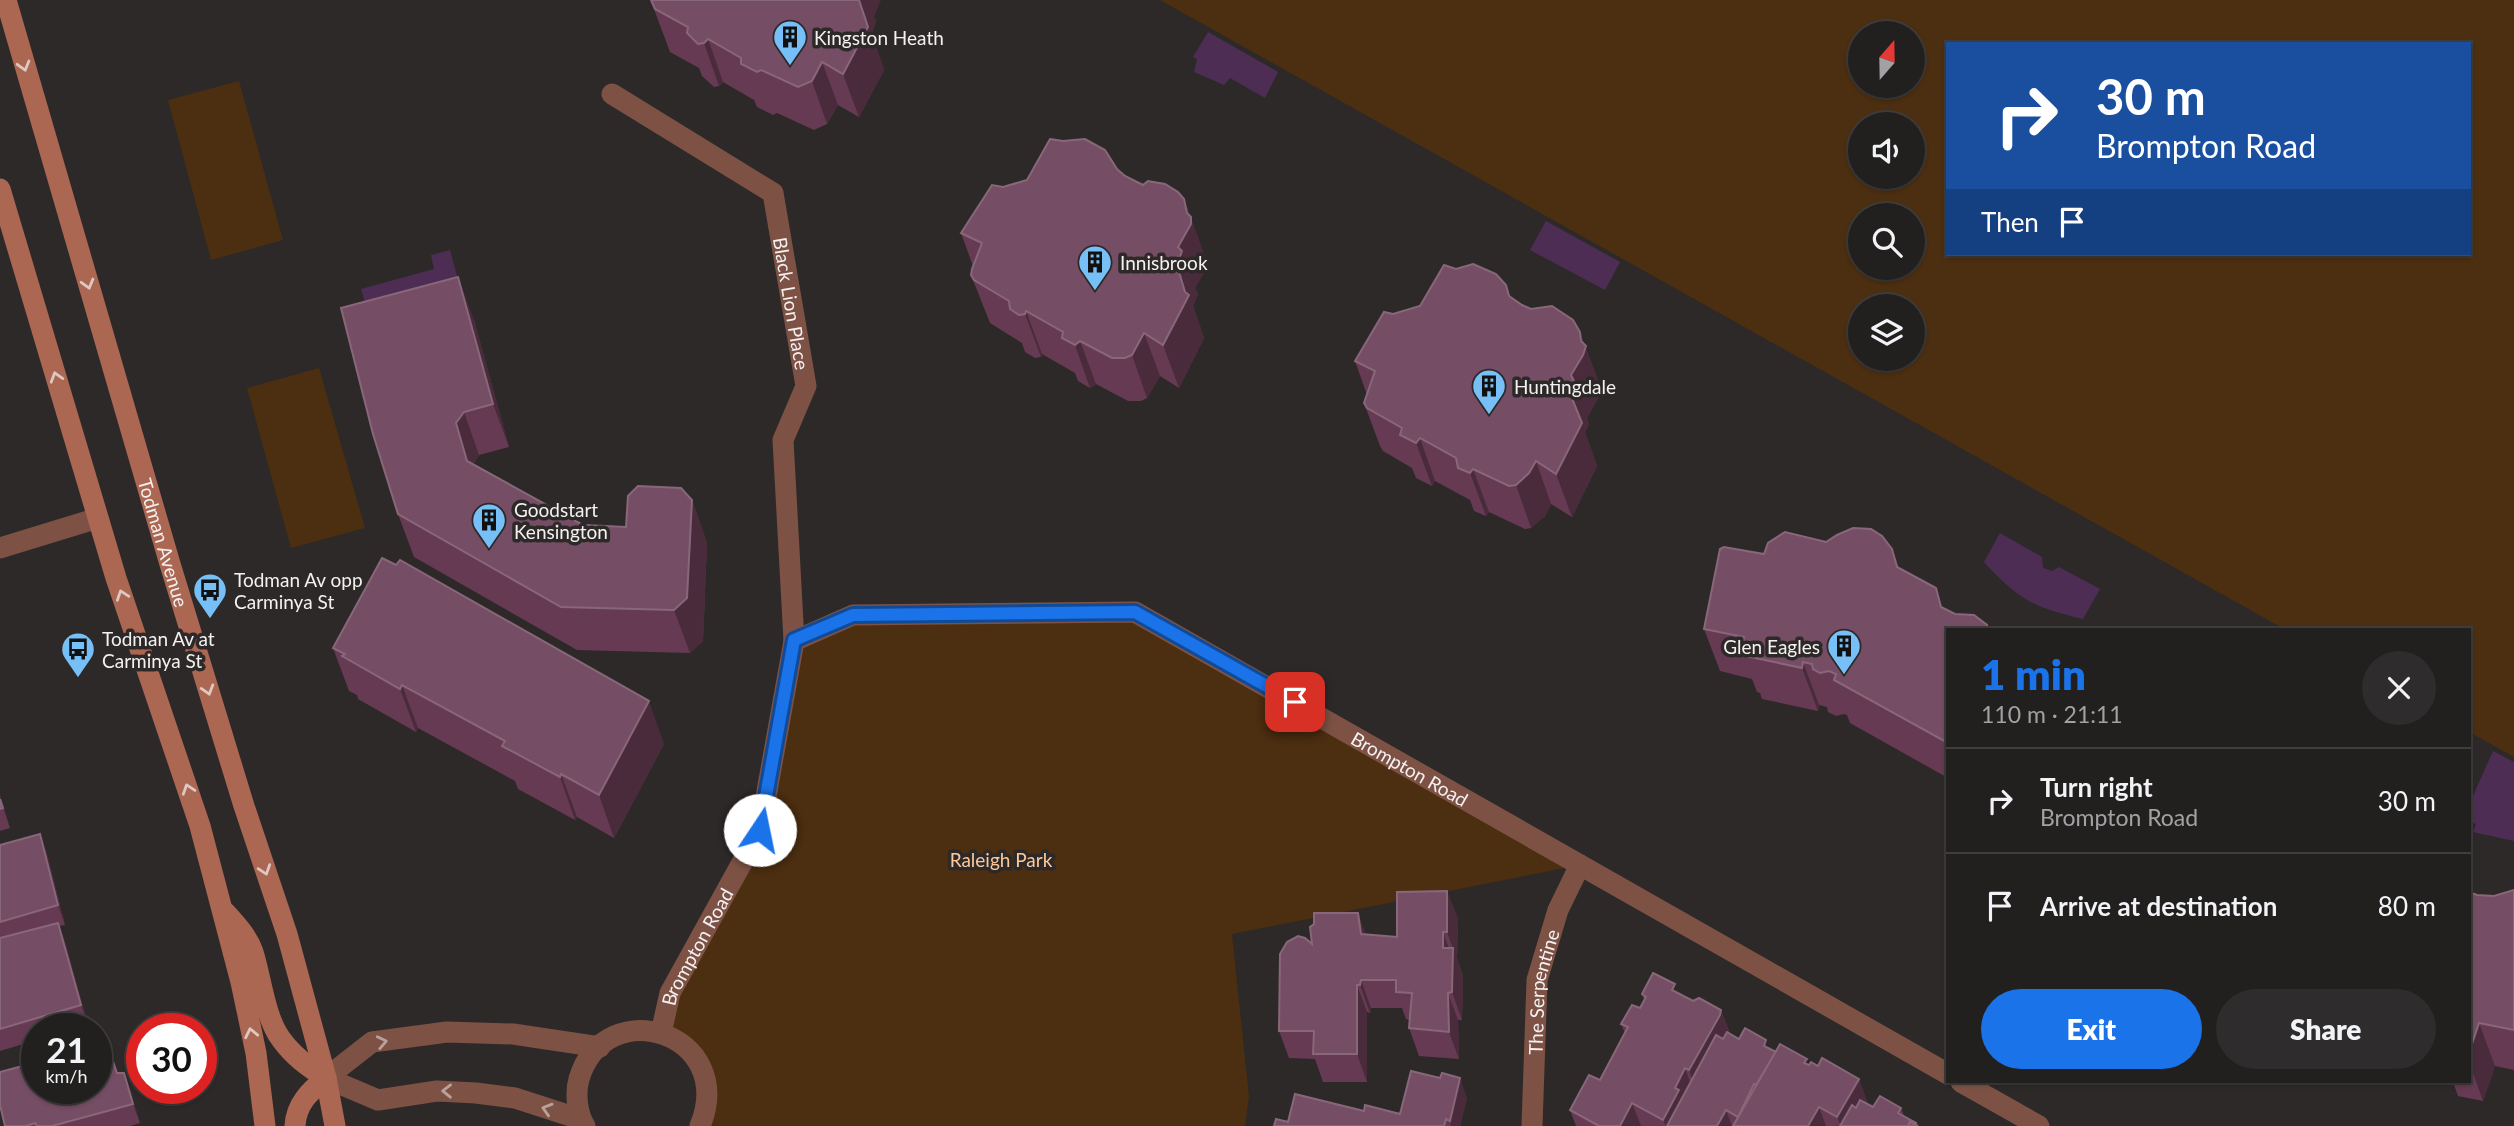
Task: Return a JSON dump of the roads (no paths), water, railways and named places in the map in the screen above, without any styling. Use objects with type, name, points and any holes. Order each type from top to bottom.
[{"type":"main road","name":"Todman Avenue","points":[[6,0],[166,550],[244,806],[287,934],[326,1078],[335,1126]]},
{"type":"main road","points":[[0,189],[98,519],[196,813],[256,1053],[265,1126]]},
{"type":"main road","points":[[221,907],[239,927],[252,949],[266,1002],[279,1037],[302,1063],[326,1078],[307,1092],[295,1118],[295,1126]]},
{"type":"street","name":"Black Lion Place","points":[[612,94],[773,193],[806,386],[783,440],[794,640]]},
{"type":"street","points":[[0,548],[98,519]]},
{"type":"street","name":"Brompton Road","points":[[661,1033],[670,993],[760,830],[794,640],[853,615],[1135,612],[1946,1073]]},
{"type":"street","name":"The Serpentine","points":[[1532,1126],[1537,979],[1558,910],[1580,865]]},
{"type":"street","points":[[600,1046],[513,1034],[447,1032],[372,1042],[326,1078],[378,1100],[438,1091],[476,1093],[515,1098],[582,1122],[576,1088],[583,1067],[600,1046],[623,1033],[646,1030],[661,1033],[682,1044],[694,1055],[705,1076],[708,1089],[706,1112],[701,1126]]},
{"type":"street","points":[[1963,1083],[2039,1126]]},
{"type":"place","name":"Kingston Heath","points":[[790,67]]},
{"type":"place","name":"Innisbrook","points":[[1095,292]]},
{"type":"place","name":"Huntingdale","points":[[1489,416]]},
{"type":"place","name":"Goodstart Kensington","points":[[489,550]]},
{"type":"place","name":"Todman Av opp Carminya St","points":[[210,620]]},
{"type":"place","name":"Glen Eagles","points":[[1844,676]]},
{"type":"place","name":"Todman Av at Carminya St","points":[[78,679]]},
{"type":"park label","name":"Raleigh Park","points":[[1001,859]]}]
